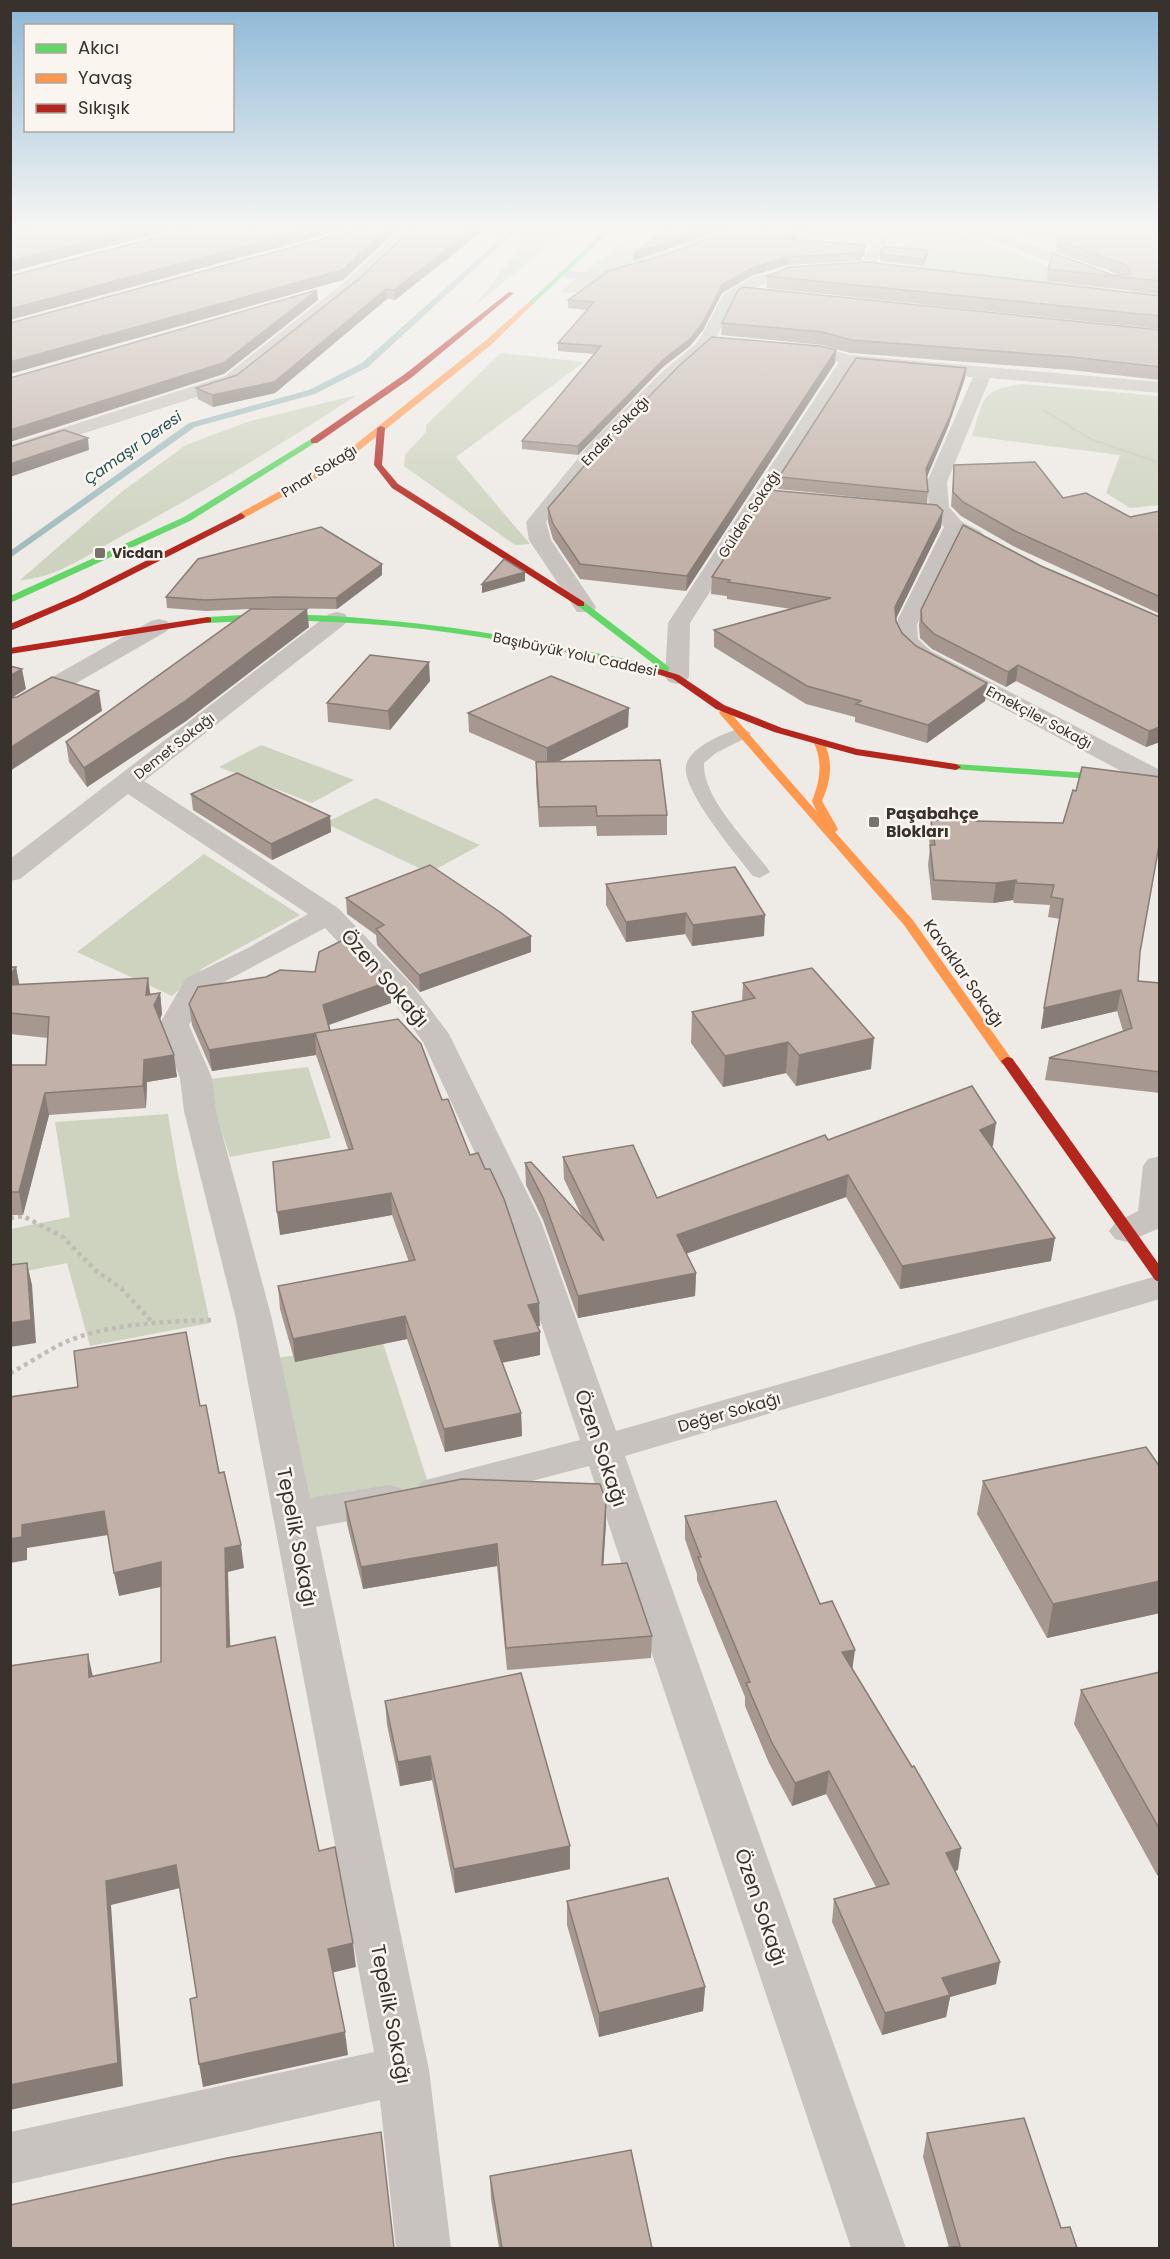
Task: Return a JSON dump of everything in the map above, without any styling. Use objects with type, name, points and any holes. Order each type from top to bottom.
[{"type":"main road","name":"Pınar Sokağı","points":[[258,476],[408,376],[463,331]]},
{"type":"main road","name":"Pınar Sokağı","points":[[10,628],[79,598],[266,504],[339,462],[500,331]]},
{"type":"main road","points":[[381,428],[378,465],[395,486],[585,607],[676,677]]},
{"type":"main road","points":[[11,599],[188,519],[258,476],[318,474],[338,477]]},
{"type":"main road","points":[[373,482],[395,486]]},
{"type":"main road","points":[[95,610],[79,598],[93,572],[125,548]]},
{"type":"main road","name":"Başıbüyük Yolu Caddesi","points":[[10,651],[159,626],[255,617],[337,619],[488,635],[599,657],[676,677],[719,706],[775,730],[819,743],[926,763],[1160,781]]},
{"type":"main road","points":[[120,620],[159,626]]},
{"type":"main road","name":"Kavaklar Sokağı","points":[[719,706],[742,733],[779,767],[843,850],[908,922],[1160,1277]]},
{"type":"main road","points":[[802,749],[819,743],[825,751],[830,783],[817,801],[843,850]]},
{"type":"main road","points":[[869,769],[926,763]]},
{"type":"street","points":[[10,451],[231,380],[292,331]]},
{"type":"street","name":"Ender Sokağı","points":[[585,607],[540,540],[536,522],[562,486],[671,373],[702,347],[711,331]]},
{"type":"street","points":[[702,347],[725,349]]},
{"type":"street","points":[[776,354],[821,365],[849,360],[1160,388]]},
{"type":"street","name":"Gülden Sokağı","points":[[676,677],[679,624],[849,360]]},
{"type":"street","points":[[984,371],[937,482],[939,508],[949,519],[995,546]]},
{"type":"street","points":[[761,496],[784,498]]},
{"type":"street","points":[[914,512],[949,519]]},
{"type":"street","name":"Emekçiler Sokağı","points":[[949,519],[906,625],[907,641],[922,656],[1160,781]]},
{"type":"street","name":"Demet Sokağı","points":[[10,873],[337,619]]},
{"type":"street","points":[[10,711],[159,626]]},
{"type":"street","name":"Özen Sokağı","points":[[128,782],[328,914],[401,991],[438,1041],[524,1221],[879,2248]]},
{"type":"street","name":"Tepelik Sokağı","points":[[328,914],[258,954],[197,984],[174,1025],[195,1078],[202,1121],[254,1319],[403,2070],[423,2248]]},
{"type":"street","points":[[1127,1231],[1155,1216],[1160,1166]]},
{"type":"street","name":"Değer Sokağı","points":[[293,1516],[431,1492],[601,1449],[1160,1287]]},
{"type":"street","points":[[10,2158],[403,2070]]},
{"type":"lane","points":[[742,733],[704,754],[696,762],[693,771],[705,798],[760,872]]},
{"type":"path","points":[[984,371],[1090,439],[1160,463]]},
{"type":"path","points":[[10,1218],[23,1216],[63,1237],[95,1270],[121,1288],[154,1323]]},
{"type":"path","points":[[10,1373],[65,1342],[123,1327],[154,1323],[254,1319]]},
{"type":"green space","points":[[501,353],[584,362],[456,457],[530,544],[515,545],[404,466],[405,455],[426,432],[426,425]]},
{"type":"green space","points":[[1021,384],[1159,396],[1159,505],[1130,508],[1106,493],[1120,455],[972,436],[986,398],[997,390]]},
{"type":"green space","points":[[357,395],[240,469],[84,558],[46,575],[20,580],[124,490],[186,445],[250,421]]},
{"type":"green space","points":[[261,745],[354,780],[312,803],[219,767]]},
{"type":"green space","points":[[376,798],[480,845],[429,873],[325,823]]},
{"type":"green space","points":[[204,854],[300,915],[203,968],[172,996],[77,952]]},
{"type":"green space","points":[[308,1067],[331,1138],[230,1157],[209,1092],[210,1079]]},
{"type":"green space","points":[[168,1114],[178,1174],[210,1323],[90,1346],[67,1263],[11,1274],[11,1229],[70,1217],[55,1122]]},
{"type":"green space","points":[[383,1343],[431,1492],[293,1516],[262,1360]]},
{"type":"building","points":[[10,331],[120,331],[10,362]]},
{"type":"building","points":[[173,331],[264,331],[223,363],[10,430],[10,378]]},
{"type":"building","points":[[292,331],[335,331],[274,382],[212,395],[196,388],[237,375]]},
{"type":"building","points":[[568,331],[696,331],[664,359],[578,446],[522,441],[601,346],[558,343]]},
{"type":"building","points":[[816,331],[1160,331],[1160,367],[1072,357],[851,340]]},
{"type":"building","points":[[712,337],[820,346],[836,350],[687,576],[580,564],[553,524],[548,508],[609,437],[680,365]]},
{"type":"building","points":[[856,358],[966,368],[950,416],[926,469],[928,492],[779,477]]},
{"type":"building","points":[[64,430],[88,438],[10,464],[10,447]]},
{"type":"building","points":[[1035,462],[1063,498],[1086,493],[1130,517],[1160,511],[1160,597],[1015,531],[963,502],[953,492],[954,465]]},
{"type":"building","points":[[769,490],[937,505],[943,511],[895,607],[896,621],[902,633],[916,646],[987,683],[928,725],[856,704],[861,701],[807,686],[714,630],[831,598],[728,582],[730,580],[712,577]]},
{"type":"building","points":[[963,525],[1041,566],[1160,617],[1160,727],[1149,731],[1018,665],[1008,672],[934,634],[922,622],[921,610]]},
{"type":"building","points":[[321,527],[382,564],[336,598],[276,597],[205,600],[166,597],[198,559]]},
{"type":"building","points":[[504,559],[525,572],[482,584]]},
{"type":"building","points":[[251,609],[307,609],[184,702],[84,768],[66,742]]},
{"type":"building","points":[[370,655],[429,662],[388,711],[327,703]]},
{"type":"building","points":[[10,666],[22,669],[10,676]]},
{"type":"building","points":[[551,676],[629,708],[547,748],[468,713]]},
{"type":"building","points":[[52,677],[99,691],[10,748],[10,698],[17,697]]},
{"type":"building","points":[[660,760],[667,815],[597,816],[596,806],[539,807],[536,762]]},
{"type":"building","points":[[1082,767],[1160,777],[1160,840],[1140,952],[1138,981],[1160,983],[1160,1072],[1049,1058],[1132,1028],[1121,990],[1044,1008],[1063,899],[1051,897],[1054,885],[1017,883],[1016,880],[996,883],[934,880],[930,845],[935,845],[931,820],[1063,823],[1073,790],[1076,791]]},
{"type":"building","points":[[237,773],[330,816],[271,844],[191,794]]},
{"type":"building","points":[[430,865],[500,912],[531,936],[419,975],[376,929],[384,925],[346,898]]},
{"type":"building","points":[[735,867],[765,915],[693,925],[686,913],[626,922],[606,884]]},
{"type":"building","points":[[349,937],[390,981],[323,1005],[330,1031],[209,1050],[189,1004],[198,987],[266,977],[280,970],[315,972],[319,952]]},
{"type":"building","points":[[10,967],[16,967],[10,976]]},
{"type":"building","points":[[812,968],[874,1038],[799,1055],[788,1042],[725,1056],[692,1012],[755,998],[743,983]]},
{"type":"building","points":[[148,978],[146,995],[160,993],[154,1005],[174,1055],[144,1060],[143,1086],[45,1093],[19,1192],[10,1192],[10,1065],[46,1065],[49,1017],[10,1013],[10,985]]},
{"type":"building","points":[[398,1019],[421,1044],[442,1100],[448,1099],[470,1155],[478,1153],[485,1169],[490,1169],[504,1199],[539,1303],[528,1305],[540,1332],[494,1341],[521,1413],[444,1429],[405,1316],[293,1339],[278,1286],[415,1260],[391,1193],[277,1212],[273,1162],[353,1149],[315,1033]]},
{"type":"building","points":[[972,1086],[996,1123],[980,1130],[1055,1238],[902,1266],[848,1175],[677,1235],[696,1273],[578,1296],[543,1198],[525,1163],[531,1162],[604,1241],[563,1157],[633,1145],[657,1198],[825,1135],[828,1140]]},
{"type":"building","points":[[27,1263],[31,1320],[10,1323],[10,1265]]},
{"type":"building","points":[[186,1332],[200,1406],[206,1405],[219,1473],[224,1472],[241,1545],[225,1548],[227,1647],[275,1637],[319,1851],[335,1847],[353,1943],[328,1949],[345,2032],[199,2064],[190,1999],[197,1997],[176,1865],[106,1881],[118,2063],[10,2085],[10,1666],[88,1654],[89,1677],[161,1662],[161,1562],[114,1573],[104,1511],[22,1525],[22,1537],[10,1539],[10,1397],[78,1387],[74,1351]]},
{"type":"building","points":[[1146,1447],[1160,1467],[1160,1581],[1053,1604],[983,1481]]},
{"type":"building","points":[[462,1479],[600,1484],[606,1501],[602,1565],[627,1563],[652,1636],[506,1648],[497,1544],[361,1567],[345,1502]]},
{"type":"building","points":[[776,1501],[820,1604],[832,1601],[855,1650],[842,1652],[912,1767],[914,1766],[961,1848],[946,1853],[1000,1962],[942,1978],[950,1995],[885,2013],[834,1899],[889,1884],[829,1771],[795,1783],[771,1741],[746,1683],[750,1682],[698,1557],[701,1557],[685,1516]]},
{"type":"building","points":[[1160,1672],[1160,1830],[1081,1690]]},
{"type":"building","points":[[521,1673],[570,1846],[454,1869],[430,1756],[398,1762],[385,1701]]},
{"type":"building","points":[[668,1878],[705,1987],[599,2013],[567,1901]]},
{"type":"building","points":[[1024,2118],[1061,2228],[1070,2227],[1077,2248],[943,2248],[960,2246],[927,2133]]},
{"type":"building","points":[[381,2132],[394,2248],[10,2248],[10,2205],[227,2158]]},
{"type":"building","points":[[631,2150],[652,2248],[502,2248],[490,2176]]},
{"type":"waterway","name":"Çamaşır Deresi","points":[[10,555],[192,425],[312,392],[365,365],[402,331]]},
{"type":"traffic: fast","points":[[10,600],[187,519],[314,441]]},
{"type":"traffic: fast","points":[[581,604],[666,669]]},
{"type":"traffic: fast","points":[[208,620],[315,617],[422,625],[529,642],[634,664]]},
{"type":"traffic: fast","points":[[956,767],[1160,781]]},
{"type":"traffic: slow","points":[[241,516],[339,462],[500,331]]},
{"type":"traffic: slow","points":[[724,712],[908,922],[1007,1061]]},
{"type":"traffic: slow","points":[[819,743],[825,758],[826,772],[817,801],[832,829]]},
{"type":"traffic: jam","points":[[314,441],[408,376],[463,331]]},
{"type":"traffic: jam","points":[[381,428],[378,465],[395,486],[581,604]]},
{"type":"traffic: jam","points":[[10,628],[79,598],[241,516]]},
{"type":"traffic: jam","points":[[10,651],[208,620]]},
{"type":"traffic: jam","points":[[634,664],[676,677],[720,707],[778,730],[856,752],[956,767]]},
{"type":"traffic: jam","points":[[1007,1061],[1160,1277]]},
{"type":"place","name":"Vicdan","points":[[100,553]]},
{"type":"place","name":"Paşabahçe Blokları","points":[[874,822]]}]
